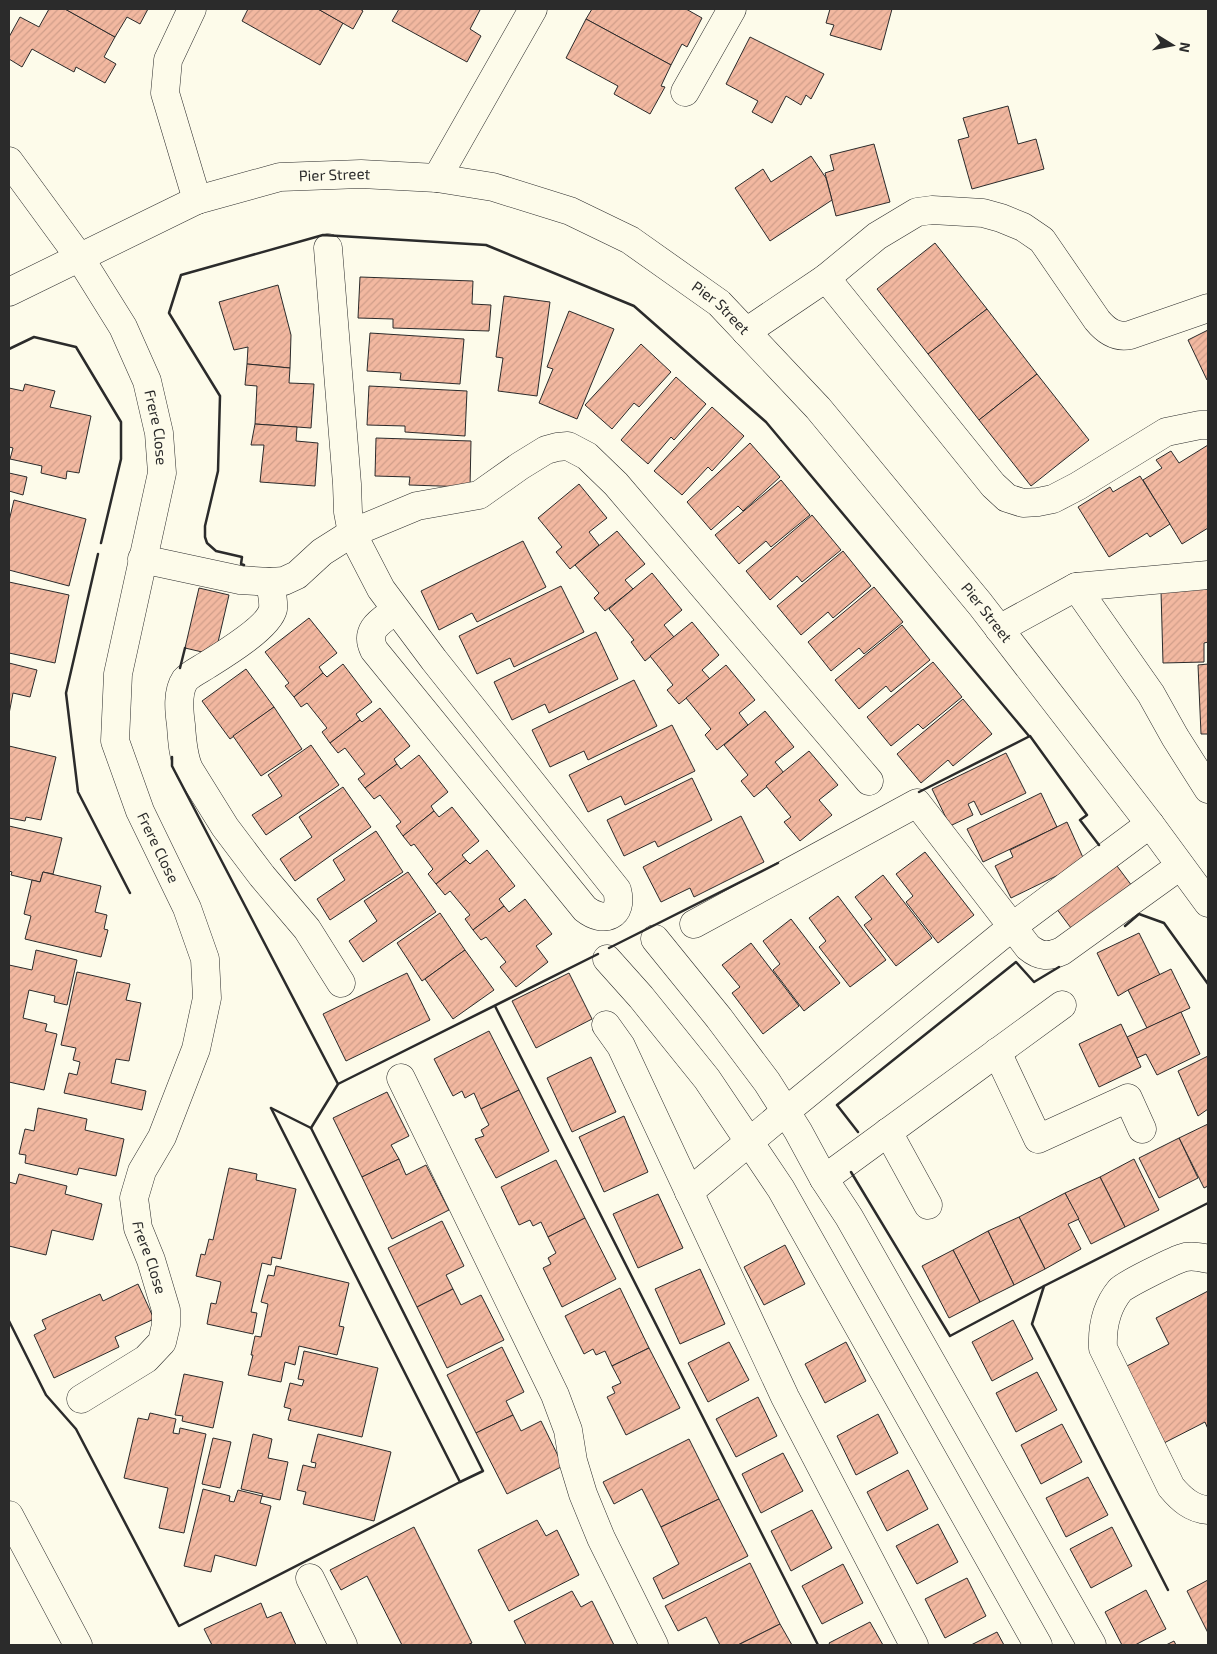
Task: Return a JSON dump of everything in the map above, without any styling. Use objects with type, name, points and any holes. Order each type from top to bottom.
[{"type":"street","points":[[192,9],[168,60],[165,93],[197,200]]},
{"type":"street","points":[[437,178],[533,9]]},
{"type":"street","points":[[685,92],[732,9]]},
{"type":"street","name":"Frere Close","points":[[9,161],[80,258],[123,327],[147,381],[160,433],[162,473],[118,674],[114,741],[140,811],[187,908],[205,959],[207,998],[196,1049],[162,1137],[142,1171],[134,1198],[138,1228],[151,1260],[166,1310],[166,1325],[162,1342],[146,1359],[81,1399]]},
{"type":"street","name":"Pier Street","points":[[9,292],[197,200],[280,178],[361,174],[437,178],[493,187],[570,210],[630,240],[719,303],[818,408],[980,604],[1150,824],[1208,903]]},
{"type":"street","points":[[746,332],[826,278],[877,236],[917,212],[932,210],[983,214],[1001,218],[1023,227],[1042,240],[1097,320],[1104,328],[1114,334],[1130,335],[1208,308]]},
{"type":"street","points":[[328,248],[348,512],[352,533],[381,589],[396,610],[618,890],[618,904],[612,915],[605,918],[599,917],[585,909],[374,650],[371,644],[373,629],[380,621],[396,610]]},
{"type":"street","points":[[826,278],[993,485],[1007,498],[1023,503],[1052,499],[1078,486],[1166,432],[1208,425]]},
{"type":"street","points":[[142,559],[240,580],[284,581],[297,575],[322,552],[352,533],[417,506],[479,495],[520,466],[551,448],[568,446],[578,450],[597,464],[616,484],[870,782]]},
{"type":"street","points":[[998,629],[1076,587],[1208,575]]},
{"type":"street","points":[[270,582],[273,608],[269,617],[246,638],[225,654],[188,677],[184,683],[180,699],[180,714],[186,762],[225,827],[262,876],[307,929],[341,982]]},
{"type":"street","points":[[1076,587],[1152,694],[1175,737],[1208,788]]},
{"type":"street","points":[[694,924],[917,803],[1033,951],[1038,954],[1053,955],[1062,951],[1180,866]]},
{"type":"street","points":[[689,1192],[1013,926],[1150,824]]},
{"type":"street","points":[[655,939],[719,1018],[767,1082],[786,1112],[824,1179],[849,1217],[1092,1645]]},
{"type":"street","points":[[607,959],[641,996],[707,1079],[781,1189],[1038,1645]]},
{"type":"street","points":[[824,1179],[1062,1005]]},
{"type":"street","points":[[606,1026],[621,1046],[785,1397],[914,1645]]},
{"type":"street","points":[[997,1052],[1038,1139],[1128,1098],[1142,1129]]},
{"type":"street","points":[[401,1078],[555,1395],[568,1430],[573,1461],[583,1494],[601,1538],[654,1645]]},
{"type":"street","points":[[888,1132],[928,1205]]},
{"type":"street","points":[[1208,1259],[1183,1258],[1121,1288],[1110,1305],[1104,1324],[1103,1348],[1171,1487],[1181,1499],[1194,1507],[1208,1510]]},
{"type":"street","points":[[9,1515],[78,1645]]},
{"type":"street","points":[[310,1578],[343,1645]]},
{"type":"building","points":[[49,9],[65,9],[115,37],[104,57],[116,64],[105,83],[76,67],[74,72],[32,49],[22,67],[9,59],[9,37],[20,17],[39,27]]},
{"type":"building","points":[[65,9],[148,9],[140,24],[127,17],[115,37]]},
{"type":"building","points":[[248,9],[318,9],[343,23],[320,65],[242,21]]},
{"type":"building","points":[[318,9],[360,9],[363,11],[353,29]]},
{"type":"building","points":[[399,9],[477,9],[480,10],[470,29],[481,36],[467,62],[392,21]]},
{"type":"building","points":[[592,9],[686,9],[702,18],[687,47],[682,44],[671,65],[586,19]]},
{"type":"building","points":[[830,9],[892,9],[881,50],[830,35],[834,25],[826,23]]},
{"type":"building","points":[[586,19],[671,65],[661,86],[665,87],[650,114],[614,94],[618,86],[566,58]]},
{"type":"building","points":[[750,37],[824,74],[811,99],[806,95],[801,105],[786,96],[772,123],[752,112],[758,101],[726,84]]},
{"type":"building","points":[[1008,106],[1018,144],[1036,139],[1044,169],[972,189],[958,140],[969,137],[963,118]]},
{"type":"building","points":[[874,144],[890,202],[836,216],[825,173],[834,170],[830,155]]},
{"type":"building","points":[[811,156],[826,178],[832,200],[770,241],[735,188],[763,169],[771,182]]},
{"type":"building","points":[[935,243],[987,309],[928,354],[877,289]]},
{"type":"building","points":[[360,277],[473,281],[472,304],[491,305],[489,331],[393,328],[393,319],[358,318]]},
{"type":"building","points":[[278,285],[291,335],[290,368],[247,364],[248,347],[234,350],[219,302]]},
{"type":"building","points":[[504,296],[550,302],[537,396],[498,391],[503,358],[496,357]]},
{"type":"building","points":[[987,309],[1037,374],[979,420],[928,354]]},
{"type":"building","points":[[569,311],[614,329],[577,419],[539,403],[553,369],[547,367]]},
{"type":"building","points":[[1208,330],[1208,380],[1207,380],[1188,340]]},
{"type":"building","points":[[370,333],[464,339],[460,384],[400,380],[401,373],[367,371]]},
{"type":"building","points":[[641,344],[671,372],[639,407],[634,403],[612,429],[585,405]]},
{"type":"building","points":[[247,364],[290,368],[289,383],[314,384],[311,428],[255,424],[257,386],[245,385]]},
{"type":"building","points":[[1037,374],[1089,440],[1031,486],[979,420]]},
{"type":"building","points":[[676,377],[706,404],[674,440],[671,437],[648,464],[621,440]]},
{"type":"building","points":[[25,384],[55,391],[50,407],[91,416],[79,473],[67,471],[66,479],[41,473],[42,466],[10,459],[13,448],[9,447],[9,388],[23,391]]},
{"type":"building","points":[[369,386],[467,391],[465,436],[405,432],[405,426],[367,425]]},
{"type":"building","points":[[712,407],[744,436],[712,471],[708,467],[682,495],[654,471]]},
{"type":"building","points":[[255,424],[297,427],[296,441],[318,443],[315,486],[260,482],[264,445],[251,445]]},
{"type":"building","points":[[376,438],[471,441],[470,487],[409,485],[410,477],[375,476]]},
{"type":"building","points":[[750,443],[780,477],[743,511],[738,506],[711,530],[687,502]]},
{"type":"building","points":[[1208,445],[1208,528],[1182,544],[1143,480],[1162,468],[1156,460],[1171,451],[1179,463]]},
{"type":"building","points":[[9,473],[27,477],[23,495],[9,491]]},
{"type":"building","points":[[1140,476],[1170,524],[1150,537],[1147,533],[1109,557],[1078,507],[1110,487],[1113,492]]},
{"type":"building","points":[[781,480],[810,515],[771,547],[766,541],[739,564],[715,535]]},
{"type":"building","points":[[579,484],[607,518],[589,532],[599,545],[570,569],[556,552],[562,547],[538,518]]},
{"type":"building","points":[[14,500],[86,519],[69,586],[9,570],[9,521]]},
{"type":"building","points":[[812,515],[841,550],[802,582],[797,576],[770,600],[746,571]]},
{"type":"building","points":[[617,531],[645,564],[625,580],[633,589],[605,611],[594,598],[599,593],[575,565]]},
{"type":"building","points":[[523,541],[546,587],[477,622],[472,613],[439,630],[421,591]]},
{"type":"building","points":[[843,551],[871,586],[833,618],[828,612],[801,635],[777,606]]},
{"type":"building","points":[[652,573],[682,610],[664,625],[674,637],[645,661],[631,642],[634,640],[609,609]]},
{"type":"building","points":[[9,582],[69,595],[55,663],[9,653]]},
{"type":"building","points":[[561,586],[584,632],[514,667],[510,658],[477,674],[459,636]]},
{"type":"building","points":[[874,587],[903,622],[864,654],[859,648],[831,671],[808,642]]},
{"type":"building","points":[[199,588],[229,595],[215,655],[185,648]]},
{"type":"building","points":[[1208,589],[1208,642],[1204,643],[1204,662],[1163,663],[1161,591]]},
{"type":"building","points":[[309,618],[337,653],[319,667],[323,673],[294,697],[285,686],[289,683],[265,652]]},
{"type":"building","points":[[692,622],[719,655],[702,670],[710,679],[679,704],[667,690],[673,685],[650,656]]},
{"type":"building","points":[[902,625],[930,660],[891,692],[886,686],[859,709],[835,680]]},
{"type":"building","points":[[596,632],[618,679],[549,713],[545,704],[512,720],[494,682]]},
{"type":"building","points":[[933,662],[962,697],[923,729],[918,724],[891,746],[867,717]]},
{"type":"building","points":[[9,663],[37,670],[30,697],[13,693],[9,714]]},
{"type":"building","points":[[343,664],[372,702],[356,714],[360,720],[330,743],[322,732],[327,728],[307,703],[301,707],[294,697],[323,673],[327,677]]},
{"type":"building","points":[[1208,664],[1208,734],[1201,734],[1198,665]]},
{"type":"building","points":[[726,665],[755,700],[739,713],[748,725],[717,750],[705,735],[711,729],[686,698]]},
{"type":"building","points":[[246,669],[274,707],[230,739],[202,701]]},
{"type":"building","points":[[634,680],[657,726],[588,760],[584,751],[550,767],[532,730]]},
{"type":"building","points":[[963,699],[992,734],[953,766],[948,760],[921,783],[897,754]]},
{"type":"building","points":[[274,707],[302,749],[261,776],[233,736]]},
{"type":"building","points":[[380,708],[410,746],[394,759],[397,764],[365,788],[358,779],[365,774],[345,748],[338,753],[330,743],[360,720],[362,722]]},
{"type":"building","points":[[765,711],[794,747],[775,762],[784,773],[754,797],[741,781],[748,775],[724,745]]},
{"type":"building","points":[[672,725],[695,771],[625,805],[621,796],[588,812],[569,775]]},
{"type":"building","points":[[311,745],[339,785],[266,835],[252,815],[282,796],[268,775]]},
{"type":"building","points":[[9,746],[56,757],[41,820],[26,817],[25,821],[9,818]]},
{"type":"building","points":[[809,751],[838,785],[819,800],[832,815],[800,841],[784,822],[791,817],[766,786]]},
{"type":"building","points":[[1006,753],[1026,793],[981,815],[974,801],[968,804],[973,815],[950,826],[932,789]]},
{"type":"building","points":[[419,755],[448,792],[431,806],[434,811],[403,836],[396,826],[401,822],[380,795],[374,799],[365,788],[397,764],[401,769]]},
{"type":"building","points":[[692,778],[712,820],[658,847],[655,841],[624,856],[607,820]]},
{"type":"building","points":[[343,787],[371,827],[295,881],[280,859],[312,837],[299,817]]},
{"type":"building","points":[[1041,793],[1057,827],[983,862],[967,829]]},
{"type":"building","points":[[452,807],[479,841],[462,855],[466,860],[436,884],[428,874],[433,869],[414,844],[411,846],[403,836],[434,811],[439,817]]},
{"type":"building","points":[[741,816],[764,862],[694,897],[690,888],[661,902],[643,867]]},
{"type":"building","points":[[1067,822],[1085,862],[1011,898],[995,866],[1013,857],[1010,850]]},
{"type":"building","points":[[9,826],[62,838],[53,874],[43,872],[40,882],[11,875],[12,872],[9,871]]},
{"type":"building","points":[[376,831],[403,872],[330,920],[317,899],[345,880],[333,860]]},
{"type":"building","points":[[487,850],[515,886],[499,899],[504,906],[473,930],[465,919],[470,915],[450,891],[445,895],[436,884],[466,860],[470,864]]},
{"type":"building","points":[[925,852],[974,915],[938,943],[906,902],[913,896],[896,874]]},
{"type":"building","points":[[1114,862],[1132,886],[1074,932],[1056,908]]},
{"type":"building","points":[[43,872],[101,886],[95,912],[107,915],[104,929],[108,930],[101,957],[25,939],[31,916],[24,914],[32,880],[40,882]]},
{"type":"building","points":[[408,872],[436,912],[363,962],[349,941],[377,921],[364,901]]},
{"type":"building","points":[[883,875],[932,938],[896,966],[864,925],[872,919],[855,897]]},
{"type":"building","points":[[838,896],[886,960],[850,987],[819,947],[826,941],[809,918]]},
{"type":"building","points":[[525,899],[552,934],[536,946],[548,962],[516,987],[500,967],[506,962],[486,937],[481,940],[473,930],[504,906],[509,912]]},
{"type":"building","points":[[440,913],[465,950],[422,981],[397,943]]},
{"type":"building","points":[[791,919],[840,983],[804,1011],[773,970],[780,964],[763,941]]},
{"type":"building","points":[[1139,933],[1160,975],[1118,996],[1097,953]]},
{"type":"building","points":[[751,943],[799,1006],[763,1034],[732,993],[740,987],[722,965]]},
{"type":"building","points":[[36,950],[77,960],[67,1005],[54,1002],[55,996],[29,990],[23,1018],[47,1024],[45,1031],[57,1034],[44,1090],[9,1082],[9,965],[32,970]]},
{"type":"building","points":[[465,950],[494,990],[453,1019],[425,979]]},
{"type":"building","points":[[1171,969],[1190,1008],[1147,1028],[1128,990]]},
{"type":"building","points":[[77,972],[130,984],[126,1000],[141,1003],[129,1061],[116,1059],[111,1083],[146,1091],[142,1110],[64,1093],[69,1073],[77,1075],[80,1062],[73,1060],[76,1048],[61,1045]]},
{"type":"building","points":[[407,973],[430,1020],[346,1061],[323,1014]]},
{"type":"building","points":[[569,973],[592,1019],[536,1048],[512,1001]]},
{"type":"building","points":[[1181,1012],[1200,1054],[1157,1075],[1146,1054],[1137,1058],[1127,1037]]},
{"type":"building","points":[[1121,1024],[1141,1067],[1099,1087],[1079,1044]]},
{"type":"building","points":[[489,1031],[519,1090],[481,1109],[474,1093],[465,1098],[462,1091],[453,1096],[434,1059]]},
{"type":"building","points":[[1208,1056],[1208,1109],[1198,1116],[1178,1071]]},
{"type":"building","points":[[591,1057],[616,1112],[572,1132],[547,1078]]},
{"type":"building","points":[[519,1090],[549,1151],[496,1178],[475,1139],[484,1136],[481,1130],[489,1125],[481,1109]]},
{"type":"building","points":[[387,1092],[409,1136],[391,1145],[399,1159],[362,1177],[333,1118]]},
{"type":"building","points":[[38,1108],[87,1119],[85,1130],[124,1139],[116,1176],[79,1168],[77,1175],[25,1163],[26,1155],[19,1154],[25,1129],[34,1131]]},
{"type":"building","points":[[624,1116],[648,1172],[604,1192],[579,1137]]},
{"type":"building","points":[[1208,1124],[1208,1186],[1204,1188],[1179,1138]]},
{"type":"building","points":[[1179,1138],[1198,1178],[1159,1198],[1139,1158]]},
{"type":"building","points":[[399,1159],[406,1175],[426,1165],[449,1210],[392,1239],[362,1177]]},
{"type":"building","points":[[1134,1159],[1159,1210],[1125,1227],[1100,1177]]},
{"type":"building","points":[[556,1160],[585,1218],[548,1237],[541,1222],[533,1226],[530,1220],[519,1225],[501,1187]]},
{"type":"building","points":[[229,1168],[257,1174],[256,1180],[296,1189],[281,1259],[272,1257],[271,1265],[262,1263],[251,1312],[257,1313],[253,1334],[207,1324],[211,1303],[216,1304],[221,1282],[196,1276],[201,1254],[205,1255],[209,1239],[213,1240]]},
{"type":"building","points":[[19,1174],[67,1186],[65,1194],[102,1204],[93,1240],[52,1230],[46,1255],[9,1246],[9,1182],[16,1184]]},
{"type":"building","points":[[1100,1177],[1125,1227],[1091,1244],[1065,1193]]},
{"type":"building","points":[[1065,1193],[1079,1219],[1068,1224],[1081,1249],[1045,1269],[1019,1217]]},
{"type":"building","points":[[658,1194],[683,1248],[638,1268],[613,1214]]},
{"type":"building","points":[[1019,1217],[1045,1269],[1014,1285],[988,1231]]},
{"type":"building","points":[[585,1218],[616,1279],[562,1307],[543,1268],[551,1264],[548,1258],[556,1253],[548,1237]]},
{"type":"building","points":[[442,1221],[464,1266],[446,1275],[453,1289],[417,1307],[388,1248]]},
{"type":"building","points":[[988,1231],[1014,1285],[980,1302],[953,1250]]},
{"type":"building","points":[[785,1245],[805,1284],[764,1305],[744,1267]]},
{"type":"building","points":[[953,1250],[980,1302],[949,1318],[922,1266]]},
{"type":"building","points":[[276,1266],[349,1283],[339,1326],[344,1327],[337,1355],[299,1346],[295,1365],[285,1362],[281,1382],[248,1375],[255,1336],[261,1337],[268,1304],[261,1302],[268,1275],[274,1276]]},
{"type":"building","points":[[700,1269],[725,1324],[680,1344],[655,1289]]},
{"type":"building","points":[[138,1284],[154,1319],[115,1337],[119,1347],[54,1378],[34,1335],[46,1329],[42,1320],[100,1294],[103,1301]]},
{"type":"building","points":[[620,1288],[649,1348],[612,1366],[605,1351],[596,1355],[593,1349],[584,1354],[565,1316]]},
{"type":"building","points":[[453,1289],[461,1305],[481,1295],[504,1340],[447,1368],[417,1307]]},
{"type":"building","points":[[1208,1291],[1208,1429],[1205,1422],[1164,1443],[1125,1367],[1169,1344],[1156,1318]]},
{"type":"building","points":[[1013,1320],[1033,1359],[992,1381],[972,1342]]},
{"type":"building","points":[[729,1342],[749,1380],[708,1402],[688,1363]]},
{"type":"building","points":[[846,1342],[866,1381],[825,1403],[805,1364]]},
{"type":"building","points":[[502,1347],[524,1392],[506,1401],[513,1415],[476,1433],[447,1375]]},
{"type":"building","points":[[649,1348],[680,1408],[626,1435],[607,1397],[615,1393],[612,1387],[621,1383],[612,1366]]},
{"type":"building","points":[[304,1351],[378,1368],[362,1437],[288,1420],[291,1409],[284,1407],[290,1383],[302,1386],[304,1380],[298,1379]]},
{"type":"building","points":[[1037,1372],[1057,1410],[1016,1432],[996,1393]]},
{"type":"building","points":[[184,1374],[223,1382],[213,1428],[182,1421],[183,1416],[175,1415]]},
{"type":"building","points":[[758,1397],[777,1436],[736,1457],[716,1419]]},
{"type":"building","points":[[150,1413],[176,1419],[173,1433],[179,1434],[180,1428],[206,1434],[184,1533],[159,1528],[168,1488],[124,1478],[138,1418],[148,1420]]},
{"type":"building","points":[[878,1414],[898,1453],[856,1475],[837,1436]]},
{"type":"building","points":[[513,1415],[521,1431],[541,1421],[563,1466],[507,1494],[476,1433]]},
{"type":"building","points":[[1062,1424],[1082,1462],[1041,1484],[1021,1445]]},
{"type":"building","points":[[253,1434],[272,1439],[268,1458],[288,1462],[280,1500],[241,1489]]},
{"type":"building","points":[[318,1434],[391,1452],[374,1521],[303,1504],[306,1492],[297,1490],[303,1465],[315,1468],[316,1463],[311,1462]]},
{"type":"building","points":[[213,1438],[231,1442],[220,1488],[202,1484]]},
{"type":"building","points":[[689,1439],[719,1499],[661,1527],[642,1489],[614,1504],[603,1482]]},
{"type":"building","points":[[783,1453],[803,1491],[761,1513],[742,1474]]},
{"type":"building","points":[[908,1470],[928,1509],[887,1531],[867,1492]]},
{"type":"building","points":[[1088,1477],[1108,1515],[1066,1537],[1046,1498]]},
{"type":"building","points":[[203,1489],[230,1496],[229,1501],[234,1502],[238,1490],[262,1496],[260,1503],[271,1506],[256,1566],[215,1555],[211,1572],[184,1566]]},
{"type":"building","points":[[719,1499],[748,1556],[663,1599],[653,1578],[679,1564],[661,1527]]},
{"type":"building","points":[[812,1510],[832,1548],[791,1571],[771,1531]]},
{"type":"building","points":[[537,1520],[546,1536],[557,1530],[579,1575],[509,1611],[478,1550]]},
{"type":"building","points":[[938,1524],[958,1562],[917,1584],[896,1546]]},
{"type":"building","points":[[414,1527],[472,1643],[467,1645],[402,1645],[367,1576],[341,1590],[330,1570]]},
{"type":"building","points":[[1112,1527],[1132,1566],[1091,1588],[1070,1549]]},
{"type":"building","points":[[750,1563],[780,1624],[738,1645],[720,1645],[706,1617],[678,1631],[665,1606]]},
{"type":"building","points":[[843,1564],[863,1603],[822,1624],[802,1586]]},
{"type":"building","points":[[967,1578],[986,1616],[945,1638],[925,1599]]},
{"type":"building","points":[[1208,1580],[1208,1633],[1187,1591]]},
{"type":"building","points":[[1146,1590],[1166,1629],[1135,1645],[1122,1645],[1105,1612]]},
{"type":"building","points":[[572,1591],[581,1607],[592,1601],[614,1645],[526,1645],[514,1621]]},
{"type":"building","points":[[261,1603],[267,1618],[281,1612],[296,1645],[212,1645],[204,1629]]},
{"type":"building","points":[[870,1622],[883,1645],[830,1645],[829,1643]]},
{"type":"building","points":[[780,1624],[792,1645],[738,1645]]},
{"type":"building","points":[[997,1632],[1004,1645],[971,1645]]},
{"type":"building","points":[[1174,1641],[1176,1645],[1166,1645]]},
{"type":"wall","points":[[244,565],[241,564],[242,557],[216,551],[207,543],[205,537],[205,526],[218,471],[220,396],[169,313],[181,275],[323,235],[486,245],[634,306],[766,422],[1029,736]]},
{"type":"wall","points":[[9,349],[34,337],[76,347],[121,422],[121,459],[101,543]]},
{"type":"wall","points":[[98,554],[66,693],[78,792],[130,893]]},
{"type":"wall","points":[[180,668],[185,648]]},
{"type":"wall","points":[[919,792],[1030,736],[1087,815],[1080,820],[1099,845]]},
{"type":"wall","points":[[172,757],[172,766],[338,1084]]},
{"type":"wall","points":[[609,948],[778,863]]},
{"type":"wall","points":[[1125,926],[1139,914],[1164,923],[1208,984]]},
{"type":"wall","points":[[311,1128],[338,1084],[598,954]]},
{"type":"wall","points":[[858,1132],[837,1105],[1016,962],[1034,982],[1059,967]]},
{"type":"wall","points":[[495,1006],[818,1645]]},
{"type":"wall","points":[[271,1108],[311,1128],[483,1471],[460,1482]]},
{"type":"wall","points":[[9,1321],[46,1395],[76,1429],[179,1626],[460,1482],[271,1108]]},
{"type":"wall","points":[[851,1172],[950,1336],[1208,1203]]},
{"type":"wall","points":[[1044,1286],[1032,1324],[1168,1590]]}]
